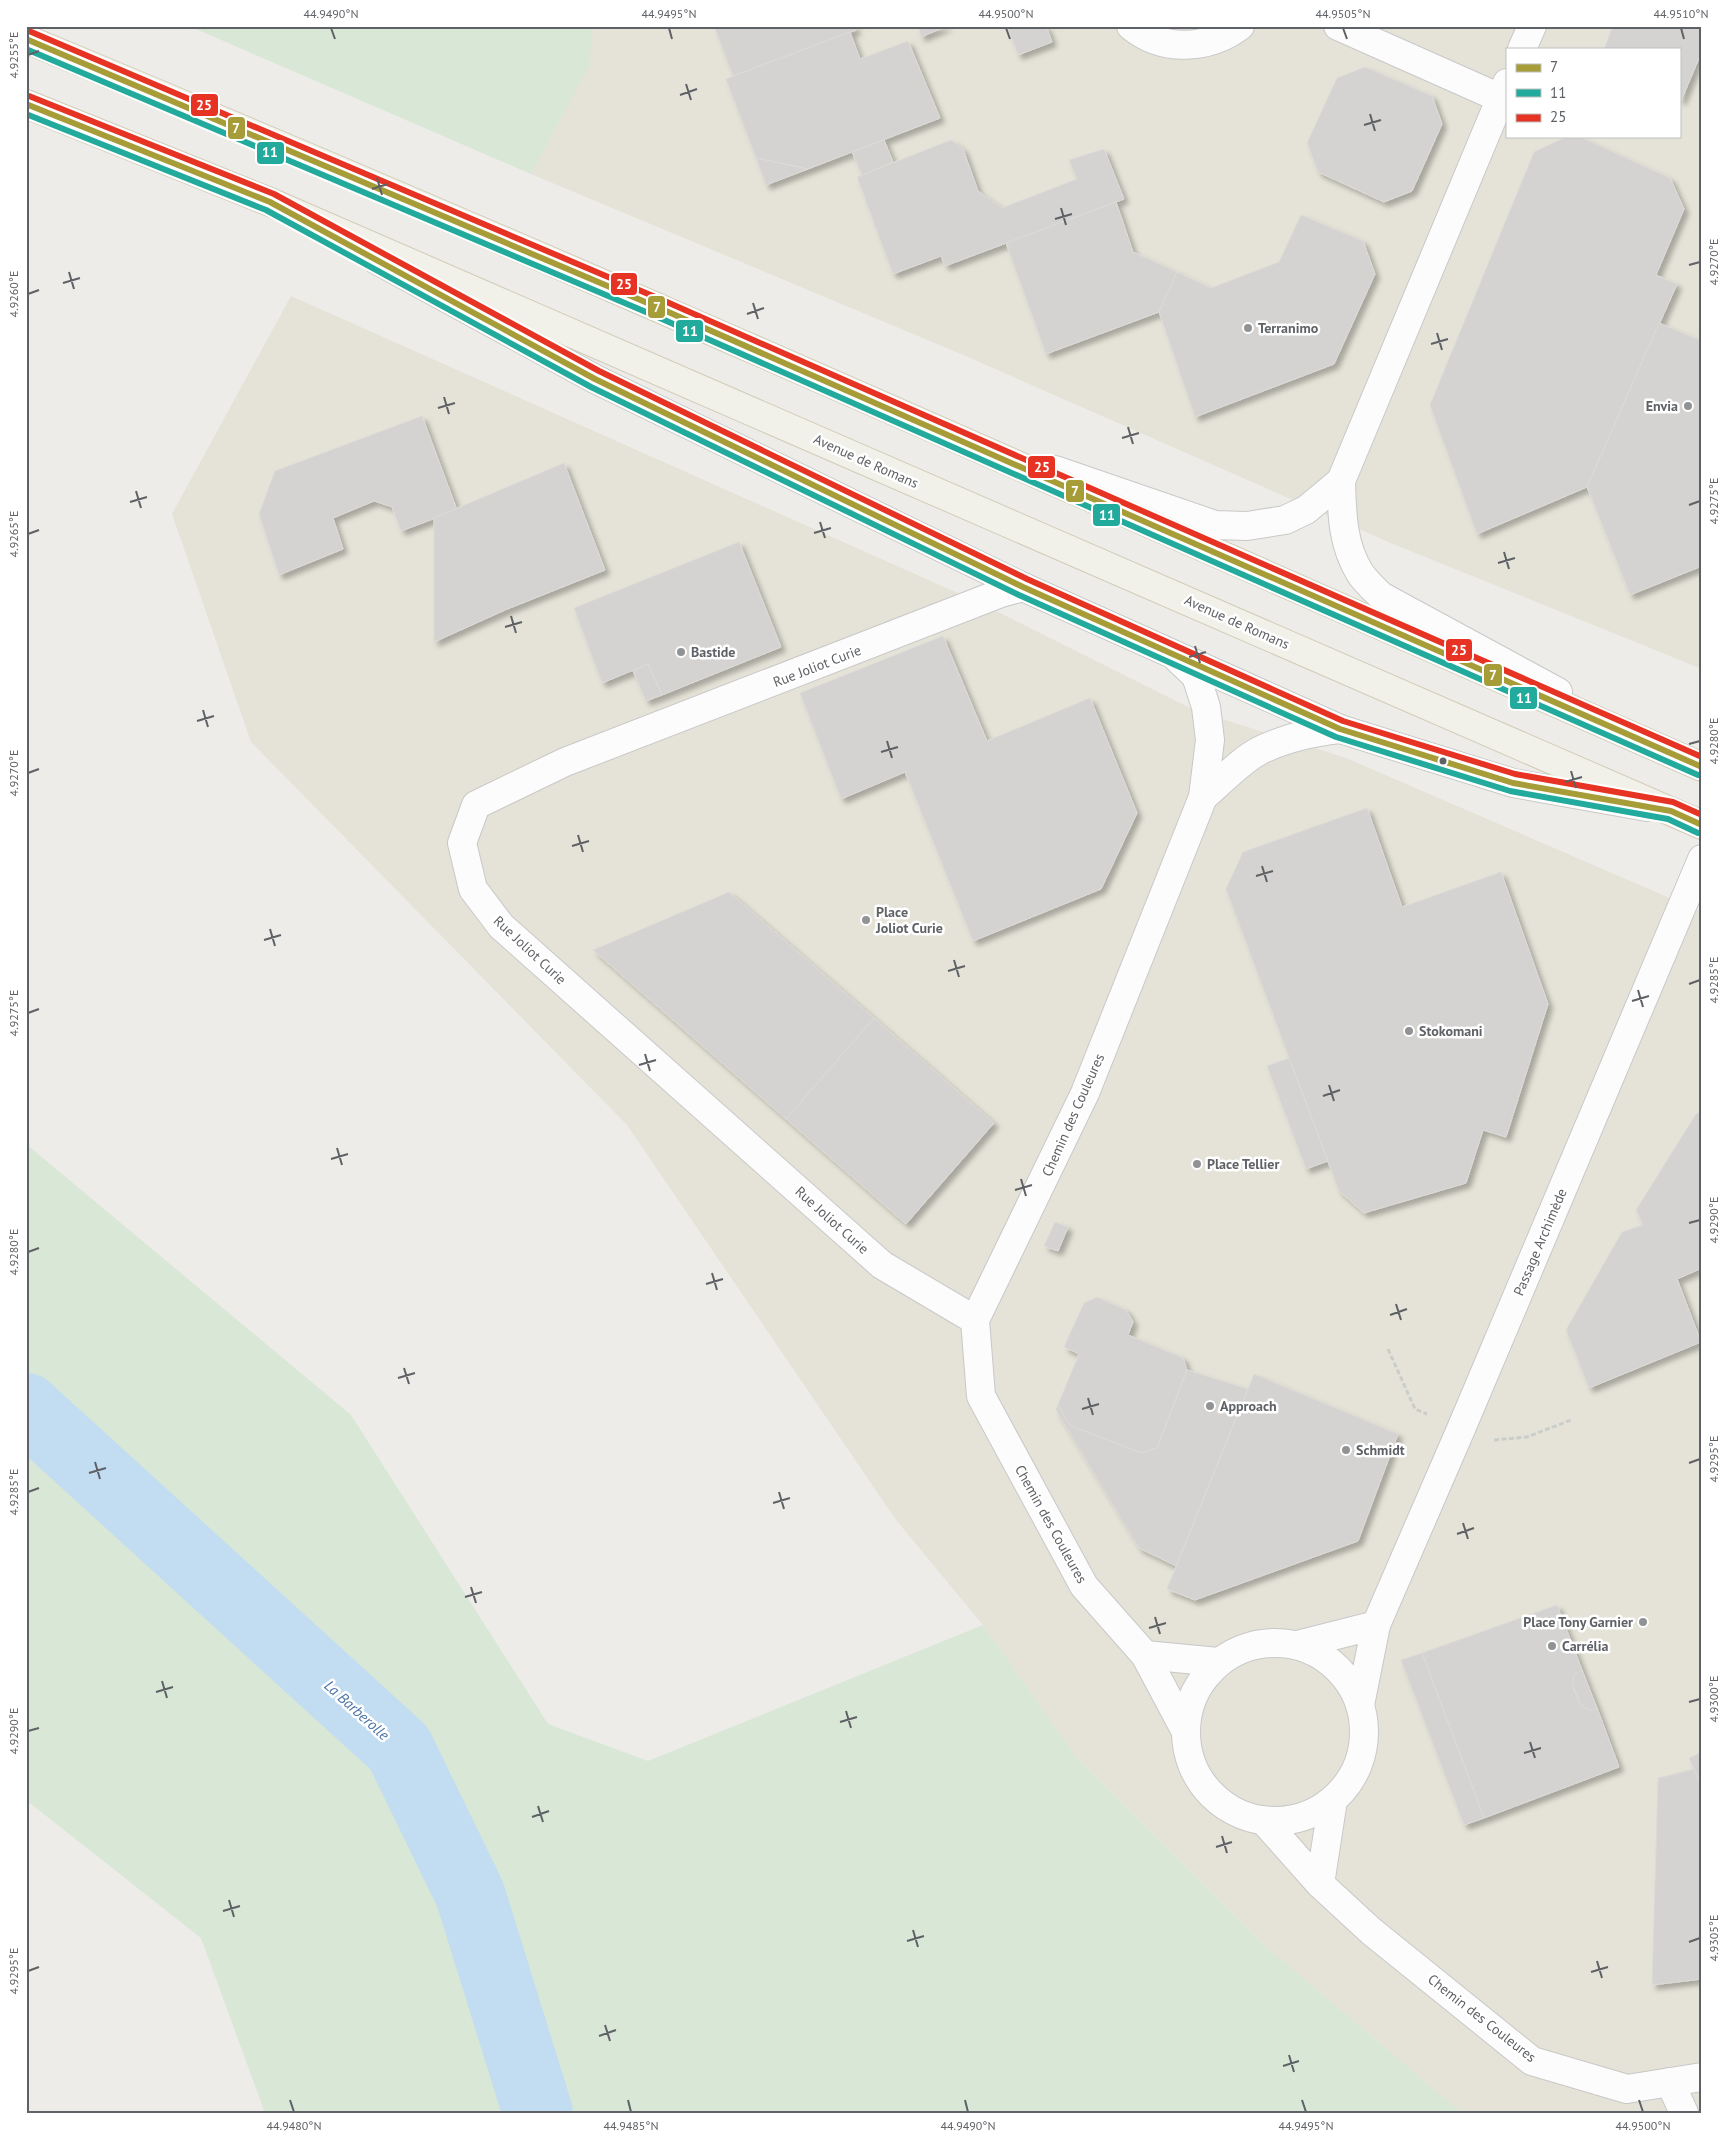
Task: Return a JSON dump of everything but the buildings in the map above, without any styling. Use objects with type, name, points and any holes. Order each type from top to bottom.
[{"type":"main road","points":[[26,39],[229,123],[941,432],[1692,763]]},
{"type":"main road","name":"Avenue de Romans","points":[[26,104],[270,202],[1702,825]]},
{"type":"street","points":[[1131,26],[1139,33],[1167,44],[1197,45],[1226,36],[1240,26]]},
{"type":"street","points":[[1338,26],[1503,90],[1342,481],[1342,518],[1347,546],[1360,574],[1381,596],[1692,763]]},
{"type":"street","points":[[1522,48],[1532,26]]},
{"type":"street","points":[[270,202],[595,379],[1022,587],[1340,729],[1513,783],[1671,811]]},
{"type":"street","points":[[941,432],[1215,525],[1247,526],[1285,520],[1306,510],[1342,481]]},
{"type":"street","name":"Rue Joliot Curie","points":[[975,1320],[882,1265],[501,926],[473,889],[462,843],[476,805],[566,762],[1002,593],[1022,587]]},
{"type":"street","points":[[1173,654],[1196,676],[1206,707],[1210,740],[1203,798]]},
{"type":"street","points":[[1203,798],[1258,752],[1280,742],[1307,734],[1340,729]]},
{"type":"street","name":"Chemin des Couleures","points":[[1185,1730],[1145,1655],[1084,1586],[981,1396],[975,1320],[1086,1093],[1203,798]]},
{"type":"street","name":"Passage Archimède","points":[[1360,1705],[1376,1625],[1702,859]]},
{"type":"street","points":[[1298,1645],[1376,1625]]},
{"type":"street","points":[[1270,1642],[1298,1645],[1318,1654],[1336,1667],[1350,1684],[1360,1705],[1365,1730],[1361,1756],[1350,1781],[1334,1800],[1313,1814],[1288,1821],[1264,1821],[1242,1816],[1223,1806],[1207,1791],[1195,1772],[1188,1752],[1185,1730],[1194,1692],[1218,1662],[1242,1648],[1270,1642]]},
{"type":"street","points":[[1145,1655],[1218,1662]]},
{"type":"street","points":[[1320,1884],[1334,1800]]},
{"type":"street","name":"Chemin des Couleures","points":[[1264,1821],[1320,1884],[1371,1931],[1532,2061],[1627,2089],[1702,2077]]},
{"type":"street","points":[[1670,2082],[1684,2113]]},
{"type":"path","points":[[1388,1349],[1416,1409],[1427,1414]]},
{"type":"path","points":[[1486,1440],[1527,1436],[1571,1420]]},
{"type":"shaded area","points":[[593,26],[1702,26],[1702,669],[1393,544],[961,354],[531,174],[588,66]]},
{"type":"shaded area","points":[[291,296],[978,602],[1194,710],[1346,758],[1702,912],[1702,2113],[1462,2113],[1263,1944],[1076,1757],[983,1625],[896,1520],[627,1125],[251,742],[172,514]]},
{"type":"green space","points":[[189,26],[593,26],[589,66],[531,174]]},
{"type":"green space","points":[[26,1144],[351,1415],[548,1724],[648,1761],[983,1625],[1076,1757],[1263,1944],[1462,2113],[265,2113],[201,1938],[26,1800]]},
{"type":"waterway","name":"La Barberolle","points":[[26,1408],[399,1748],[470,1894],[538,2113]]},
{"type":"transit line","name":"25","points":[[29,31],[660,299],[1702,757]]},
{"type":"transit line","name":"7","points":[[26,39],[657,307],[1702,767]]},
{"type":"transit line","name":"11","points":[[26,49],[653,315],[1698,775]]},
{"type":"transit line","name":"25","points":[[29,96],[274,194],[599,371],[1027,579],[1343,721],[1515,774],[1673,802],[1702,815]]},
{"type":"transit line","name":"7","points":[[26,104],[270,202],[595,379],[1023,587],[1340,729],[1513,783],[1671,811],[1702,825]]},
{"type":"transit line","name":"11","points":[[26,114],[266,210],[591,387],[1019,595],[1336,737],[1510,791],[1668,819],[1698,833]]},
{"type":"place","name":"Terranimo","points":[[1248,328]]},
{"type":"place","name":"Envia","points":[[1688,406]]},
{"type":"place","name":"Bastide","points":[[681,652]]},
{"type":"place","name":"Place Joliot Curie","points":[[866,920]]},
{"type":"place","name":"Stokomani","points":[[1409,1031]]},
{"type":"place","name":"Place Tellier","points":[[1197,1164]]},
{"type":"place","name":"Approach","points":[[1210,1406]]},
{"type":"place","name":"Schmidt","points":[[1346,1450]]},
{"type":"place","name":"Place Tony Garnier","points":[[1643,1622]]},
{"type":"place","name":"Carrélia","points":[[1552,1646]]}]
